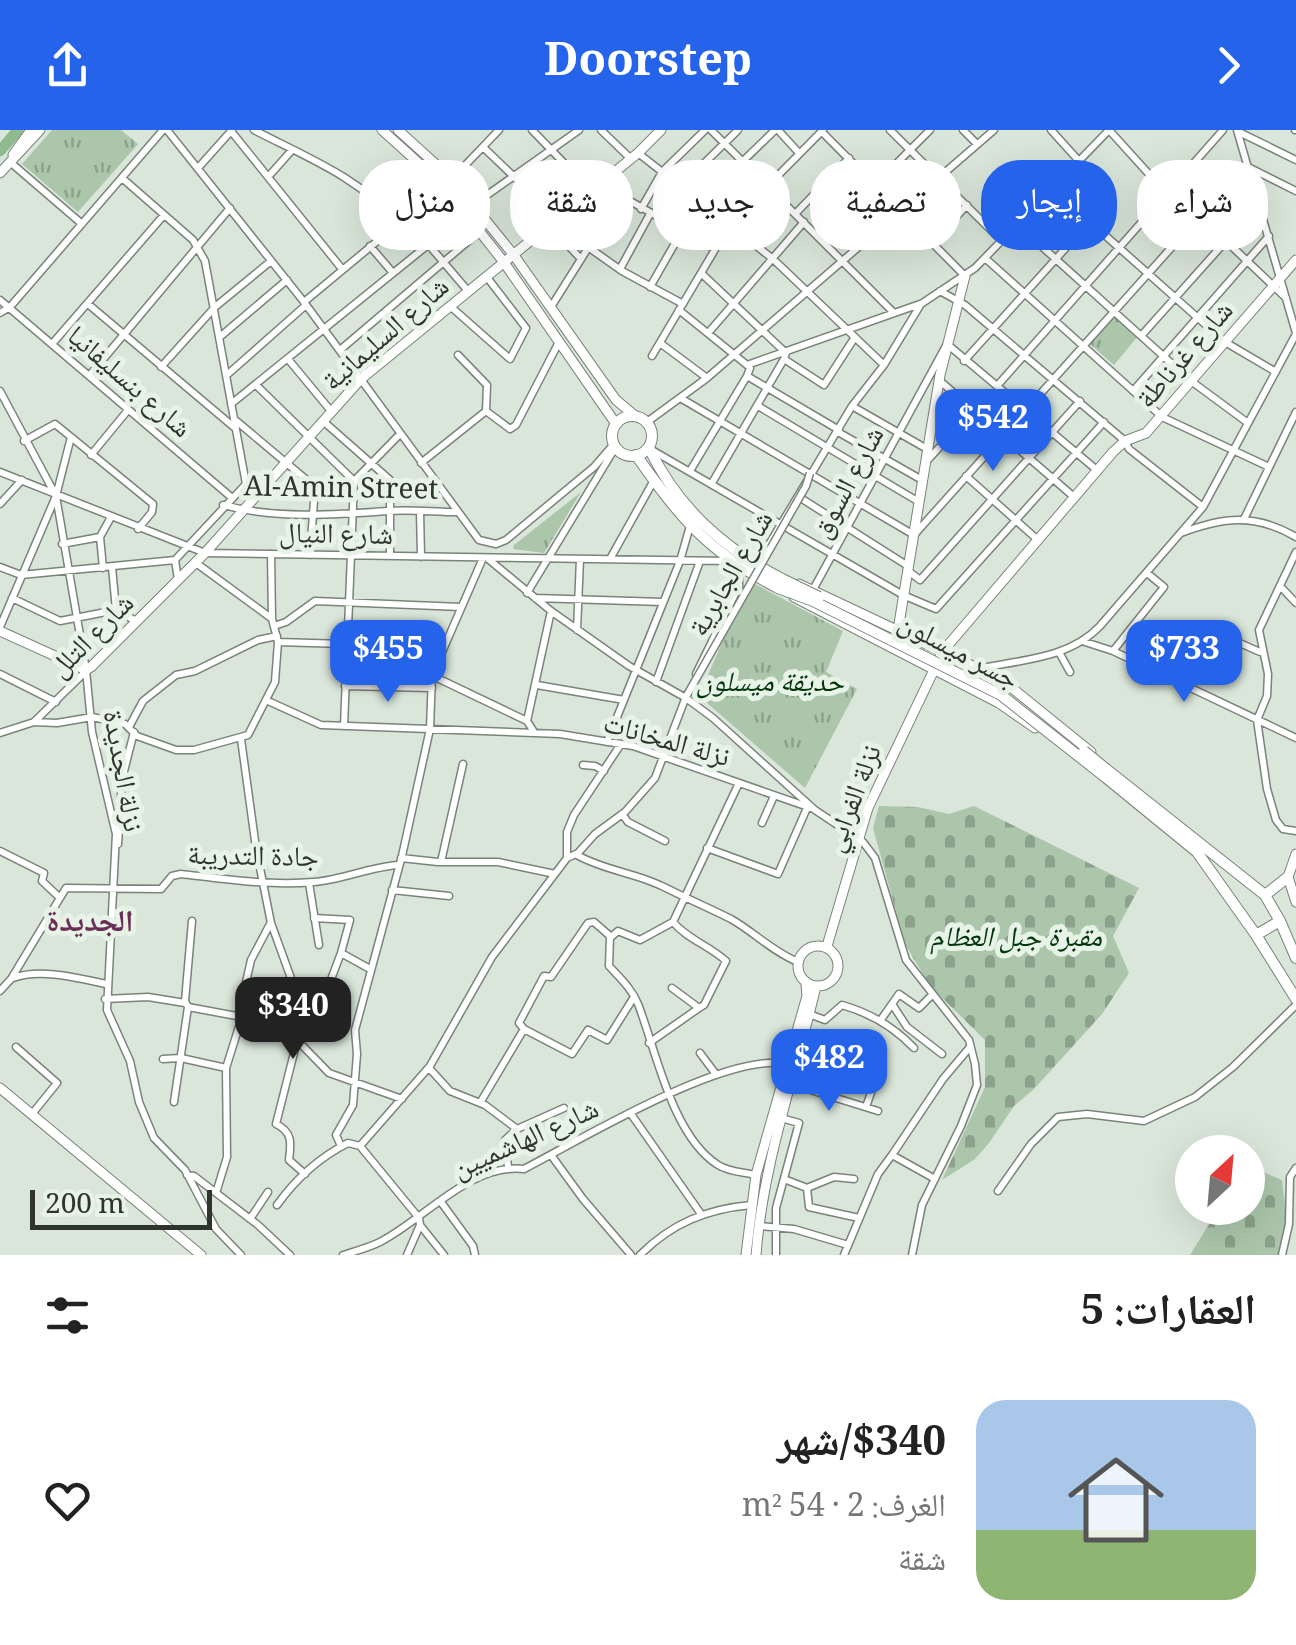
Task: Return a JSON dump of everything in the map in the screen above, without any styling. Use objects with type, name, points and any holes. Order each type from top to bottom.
[{"type":"main road","points":[[10,162],[31,130]]},
{"type":"main road","points":[[0,173],[40,130]]},
{"type":"main road","points":[[382,130],[420,160]]},
{"type":"main road","points":[[398,130],[426,160]]},
{"type":"main road","name":"شارع السليمانية","points":[[630,160],[661,130]]},
{"type":"main road","points":[[490,226],[616,400],[648,422],[653,437],[649,448],[636,456],[625,454],[616,446],[612,432],[616,424],[634,416]]},
{"type":"main road","points":[[490,245],[616,424]]},
{"type":"main road","name":"شارع السليمانية","points":[[205,553],[361,379],[518,250]]},
{"type":"main road","name":"شارع غرناطة","points":[[944,651],[1125,441],[1146,433],[1296,260]]},
{"type":"main road","points":[[898,630],[939,381],[965,276]]},
{"type":"main road","points":[[649,448],[687,508],[720,540],[780,584],[932,672],[1015,712],[1105,772]]},
{"type":"main road","points":[[636,456],[690,526],[734,565],[780,584],[814,588],[979,669],[1034,704],[1086,747],[1105,772]]},
{"type":"main road","name":"شارع التلل","points":[[86,670],[205,553]]},
{"type":"main road","name":"جسر ميسلون","points":[[780,584],[1003,690],[1201,848],[1265,894]]},
{"type":"main road","points":[[0,629],[86,670]]},
{"type":"main road","name":"نزلة الفرابي","points":[[826,946],[856,838],[891,756],[944,651]]},
{"type":"main road","points":[[1201,848],[1218,882],[1296,1002]]},
{"type":"main road","points":[[1296,854],[1288,877],[1265,894],[1296,958]]},
{"type":"main road","points":[[1218,882],[1231,866]]},
{"type":"main road","points":[[1288,877],[1295,899]]},
{"type":"main road","points":[[1256,935],[1280,920]]},
{"type":"main road","points":[[746,1255],[756,1174],[807,996],[811,985],[840,967],[835,952],[826,946],[819,946],[798,962],[798,976],[811,985]]},
{"type":"main road","points":[[756,1255],[760,1202],[809,1014],[811,985]]},
{"type":"main road","points":[[0,1089],[201,1255]]},
{"type":"street","points":[[0,313],[10,308],[165,130],[305,303],[475,536],[490,544],[511,536],[616,446]]},
{"type":"street","points":[[254,130],[359,188]]},
{"type":"street","points":[[469,160],[499,130]]},
{"type":"street","points":[[532,130],[564,160]]},
{"type":"street","points":[[539,160],[578,130]]},
{"type":"street","points":[[601,130],[653,167]]},
{"type":"street","points":[[675,160],[708,130],[742,160]]},
{"type":"street","points":[[707,160],[738,130]]},
{"type":"street","points":[[744,160],[776,130],[799,153]]},
{"type":"street","points":[[790,162],[822,130],[849,158],[796,214]]},
{"type":"street","points":[[890,130],[921,160]]},
{"type":"street","points":[[900,160],[930,130]]},
{"type":"street","points":[[963,130],[977,144]]},
{"type":"street","points":[[959,160],[994,130]]},
{"type":"street","points":[[1051,130],[1078,160]]},
{"type":"street","points":[[1080,160],[1109,130],[1137,161]]},
{"type":"street","points":[[1197,160],[1223,130]]},
{"type":"street","points":[[198,168],[232,131],[342,269]]},
{"type":"street","points":[[1238,131],[1296,160]]},
{"type":"street","points":[[1238,131],[1246,160]]},
{"type":"street","points":[[482,147],[510,173]]},
{"type":"street","points":[[268,177],[292,150]]},
{"type":"street","points":[[10,162],[82,224]]},
{"type":"street","points":[[122,178],[198,248],[205,261],[246,484],[260,492]]},
{"type":"street","points":[[1268,178],[1296,191]]},
{"type":"street","points":[[640,208],[653,187]]},
{"type":"street","points":[[961,199],[981,219]]},
{"type":"street","points":[[633,204],[653,216]]},
{"type":"street","points":[[961,212],[967,205]]},
{"type":"street","points":[[89,376],[230,208]]},
{"type":"street","points":[[790,208],[810,228]]},
{"type":"street","points":[[620,269],[650,214]]},
{"type":"street","points":[[52,344],[164,215]]},
{"type":"street","points":[[709,332],[804,222]]},
{"type":"street","points":[[996,386],[1137,228]]},
{"type":"street","points":[[979,669],[1060,652],[1085,642],[1202,507],[1296,333],[1268,233]]},
{"type":"street","points":[[1133,390],[1269,236]]},
{"type":"street","points":[[1118,249],[1225,342],[1276,372]]},
{"type":"street","points":[[227,375],[365,250]]},
{"type":"street","points":[[373,250],[393,273]]},
{"type":"street","points":[[231,404],[423,250]]},
{"type":"street","points":[[433,250],[468,291]]},
{"type":"street","points":[[340,350],[458,250]]},
{"type":"street","points":[[574,250],[581,259]]},
{"type":"street","points":[[551,307],[586,250]]},
{"type":"street","points":[[592,250],[681,307],[750,368],[690,471]]},
{"type":"street","points":[[650,287],[668,250]]},
{"type":"street","points":[[652,356],[714,250]]},
{"type":"street","points":[[761,250],[884,365]]},
{"type":"street","points":[[832,250],[893,312]]},
{"type":"street","points":[[648,422],[682,399],[857,250]]},
{"type":"street","points":[[941,250],[965,276]]},
{"type":"street","points":[[747,365],[785,356],[921,304],[965,276],[993,250]]},
{"type":"street","points":[[1047,250],[1191,380],[1248,423]]},
{"type":"street","points":[[964,361],[1063,250]]},
{"type":"street","points":[[682,399],[914,535],[1169,250]]},
{"type":"street","points":[[1141,336],[1216,250]]},
{"type":"street","points":[[1235,250],[1246,262],[1279,278],[1296,277]]},
{"type":"street","points":[[985,258],[1160,416],[1269,467]]},
{"type":"street","points":[[161,367],[215,307],[271,261]]},
{"type":"street","points":[[701,273],[785,356],[824,385],[856,337]]},
{"type":"street","points":[[450,306],[510,358],[526,328],[486,276]]},
{"type":"street","points":[[220,336],[286,280]]},
{"type":"street","points":[[940,291],[964,305],[1054,379],[1125,441],[1129,449],[1202,507]]},
{"type":"street","name":"شارع بنسليفانيا","points":[[0,300],[231,497]]},
{"type":"street","points":[[88,304],[234,428]]},
{"type":"street","points":[[756,566],[852,406],[884,365],[921,304]]},
{"type":"street","points":[[486,412],[510,428],[516,426],[560,340]]},
{"type":"street","points":[[660,343],[707,378]]},
{"type":"street","points":[[947,344],[1098,471]]},
{"type":"street","name":"شارع السوق","points":[[814,588],[947,344]]},
{"type":"street","points":[[422,463],[486,412],[487,386],[458,355]]},
{"type":"street","points":[[712,483],[785,356]]},
{"type":"street","points":[[288,359],[331,411]]},
{"type":"street","points":[[747,376],[922,480]]},
{"type":"street","points":[[939,381],[1075,498]]},
{"type":"street","points":[[256,384],[354,480],[344,726]]},
{"type":"street","name":"نزلة الجديدة","points":[[0,391],[56,496],[86,670],[92,732],[116,834],[106,1010],[130,1061],[139,1102],[154,1138],[187,1175],[216,1229],[242,1255]]},
{"type":"street","points":[[797,496],[920,580],[1080,401]]},
{"type":"street","points":[[758,406],[918,502]]},
{"type":"street","points":[[852,406],[928,449]]},
{"type":"street","points":[[926,462],[974,409]]},
{"type":"street","points":[[90,454],[128,410]]},
{"type":"street","points":[[1244,520],[1296,412]]},
{"type":"street","points":[[233,418],[315,487],[310,555]]},
{"type":"street","points":[[322,421],[390,480],[390,556]]},
{"type":"street","points":[[649,448],[904,595],[936,608],[1104,422]]},
{"type":"street","points":[[24,441],[55,424],[153,504],[152,512],[138,529]]},
{"type":"street","points":[[314,495],[354,480],[400,434]]},
{"type":"street","points":[[0,629],[56,496],[71,437]]},
{"type":"street","points":[[530,595],[546,559],[616,446]]},
{"type":"street","name":"شارع النيال","points":[[0,472],[205,553],[700,561],[734,565]]},
{"type":"street","name":"شارع الجابرية","points":[[687,696],[810,473]]},
{"type":"street","points":[[966,476],[1039,541]]},
{"type":"street","points":[[0,504],[22,480]]},
{"type":"street","points":[[610,559],[654,481]]},
{"type":"street","points":[[0,566],[22,576],[175,560],[246,484]]},
{"type":"street","name":"Al-Amin Street","points":[[224,506],[242,511],[352,516],[390,510],[458,512]]},
{"type":"street","points":[[420,511],[420,557]]},
{"type":"street","points":[[111,518],[100,538],[116,610]]},
{"type":"street","points":[[1180,534],[1216,520],[1244,520],[1281,528],[1296,537]]},
{"type":"street","points":[[607,742],[680,561],[690,526]]},
{"type":"street","points":[[467,558],[474,548],[475,536]]},
{"type":"street","points":[[511,536],[507,547],[511,558]]},
{"type":"street","points":[[62,544],[100,538]]},
{"type":"street","points":[[1296,552],[1259,630],[1268,674],[1267,696],[1258,720],[1267,789],[1276,820],[1283,828],[1296,832]]},
{"type":"street","points":[[34,722],[92,717],[176,750],[194,750],[248,735],[276,682],[278,639],[273,622],[271,554]]},
{"type":"street","points":[[341,1146],[336,1135],[353,1105],[355,1030],[430,729],[432,675],[485,558],[577,630],[636,670],[687,696],[748,747],[811,809],[856,838],[875,858],[906,960],[971,1046],[977,1085],[917,1220],[912,1255]]},
{"type":"street","points":[[175,560],[178,580]]},
{"type":"street","points":[[577,630],[580,560]]},
{"type":"street","points":[[656,682],[700,561]]},
{"type":"street","points":[[196,562],[273,622],[286,622],[315,602],[462,607]]},
{"type":"street","points":[[360,1146],[429,1068],[492,957],[567,858],[622,814],[654,778],[687,696],[739,586],[734,565]]},
{"type":"street","points":[[1113,651],[1164,586],[1147,574]]},
{"type":"street","points":[[1280,586],[1296,603]]},
{"type":"street","points":[[530,595],[664,602]]},
{"type":"street","points":[[12,598],[60,620],[116,610],[137,622]]},
{"type":"street","points":[[527,722],[551,611]]},
{"type":"street","points":[[1180,683],[1206,628],[1262,653]]},
{"type":"street","points":[[1160,674],[1178,630]]},
{"type":"street","points":[[114,850],[122,828],[122,779],[131,730],[142,702],[176,675],[194,671],[258,640],[444,646]]},
{"type":"street","points":[[1085,642],[1113,651],[1296,738]]},
{"type":"street","points":[[1060,652],[1070,672]]},
{"type":"street","name":"شارع التلل","points":[[0,734],[34,722],[86,670]]},
{"type":"street","points":[[0,674],[56,702]]},
{"type":"street","points":[[432,675],[527,722],[534,733]]},
{"type":"street","points":[[537,685],[624,700]]},
{"type":"street","points":[[345,686],[432,688]]},
{"type":"street","name":"نزلة المخانات","points":[[268,701],[320,725],[534,733],[621,744],[811,809]]},
{"type":"street","points":[[241,739],[271,923],[296,992],[299,1012],[276,1124],[291,1139],[290,1160],[305,1174]]},
{"type":"street","points":[[567,858],[567,832],[574,815],[621,744]]},
{"type":"street","points":[[441,862],[463,764]]},
{"type":"street","points":[[583,765],[604,771]]},
{"type":"street","points":[[738,784],[673,922],[640,940],[618,931],[610,938],[609,966],[634,997],[668,1095],[706,1154],[730,1170],[756,1174]]},
{"type":"street","points":[[762,823],[774,796]]},
{"type":"street","points":[[707,848],[778,874],[811,809]]},
{"type":"street","points":[[622,814],[628,822],[665,840]]},
{"type":"street","points":[[0,851],[44,873],[42,881],[60,898],[0,991]]},
{"type":"street","points":[[576,854],[597,866],[663,886],[732,920],[782,956],[798,962]]},
{"type":"street","name":"جادة التدريبة","points":[[60,898],[66,888],[161,889],[172,876],[181,874],[309,883],[400,860],[498,862],[555,874]]},
{"type":"street","points":[[309,883],[319,945]]},
{"type":"street","points":[[392,890],[449,896]]},
{"type":"street","points":[[314,918],[350,920],[327,990]]},
{"type":"street","points":[[174,1102],[187,1005],[192,921]]},
{"type":"street","points":[[610,938],[594,922],[588,923],[551,976],[544,976],[519,1023],[572,1054],[588,1030],[607,1040],[634,997]]},
{"type":"street","points":[[649,1043],[704,1005],[726,961],[673,922]]},
{"type":"street","points":[[216,1193],[227,1157],[226,1068],[251,960],[271,923]]},
{"type":"street","points":[[340,953],[370,969]]},
{"type":"street","points":[[11,979],[22,975],[69,976],[106,984]]},
{"type":"street","points":[[672,988],[699,1008]]},
{"type":"street","points":[[880,1021],[900,994],[919,1008],[932,995]]},
{"type":"street","points":[[106,999],[148,997],[240,1017],[295,1038],[329,1074],[402,1099]]},
{"type":"street","points":[[998,1192],[1031,1144],[1058,1117],[1088,1114],[1144,1121],[1195,1097],[1233,1067],[1296,1002]]},
{"type":"street","points":[[892,1004],[906,1027],[942,1054]]},
{"type":"street","points":[[809,1014],[825,1020],[842,1006],[880,1021],[900,1033],[914,1048]]},
{"type":"street","points":[[480,1103],[524,1029]]},
{"type":"street","points":[[802,1042],[877,1060]]},
{"type":"street","points":[[844,1255],[878,1174],[943,1079],[971,1046]]},
{"type":"street","points":[[16,1047],[57,1083],[32,1114]]},
{"type":"street","points":[[700,1052],[715,1073]]},
{"type":"street","points":[[163,1060],[181,1058],[226,1068]]},
{"type":"street","name":"شارع الهاشميين","points":[[343,1255],[378,1243],[420,1221],[474,1180],[508,1167],[524,1169],[715,1073],[774,1061],[788,1064]]},
{"type":"street","points":[[429,1068],[450,1091],[503,1116],[517,1129]]},
{"type":"street","points":[[866,1106],[878,1072]]},
{"type":"street","points":[[791,1084],[878,1111]]},
{"type":"street","points":[[508,1167],[505,1140],[517,1129],[564,1108]]},
{"type":"street","points":[[632,1114],[701,1214]]},
{"type":"street","points":[[776,1255],[776,1208],[799,1123],[781,1118]]},
{"type":"street","points":[[277,1205],[293,1182],[341,1146],[360,1146],[444,1255]]},
{"type":"street","points":[[551,1155],[631,1255]]},
{"type":"street","points":[[892,1155],[936,1178]]},
{"type":"street","points":[[1282,1255],[1292,1226],[1290,1177],[1296,1168]]},
{"type":"street","points":[[187,1175],[194,1176],[250,1219],[290,1255]]},
{"type":"street","points":[[784,1179],[807,1188],[831,1178],[854,1179]]},
{"type":"street","points":[[807,1188],[809,1207],[859,1218]]},
{"type":"street","points":[[250,1219],[268,1192]]},
{"type":"street","points":[[442,1202],[476,1255]]},
{"type":"street","points":[[640,1255],[676,1226],[701,1214],[751,1205]]},
{"type":"street","points":[[407,1255],[420,1221]]},
{"type":"street","points":[[758,1226],[794,1229],[848,1245]]},
{"type":"green space","points":[[52,130],[121,130],[138,144],[78,212],[22,164]]},
{"type":"green space","points":[[1114,315],[1138,336],[1114,365],[1090,344]]},
{"type":"green space","points":[[581,492],[544,553],[513,549],[514,545]]},
{"type":"green space","name":"حديقة ميسلون","points":[[755,584],[843,631],[826,672],[857,689],[805,788],[699,696],[724,638]]},
{"type":"green space","name":"مقبرة جبل العظام","points":[[879,806],[918,807],[949,814],[974,806],[1139,888],[1113,936],[1129,973],[1102,1014],[1014,1106],[975,1159],[942,1180],[985,1087],[985,1040],[930,986],[905,944],[873,828]]},
{"type":"green space","points":[[1265,1173],[1282,1180],[1286,1214],[1280,1255],[1190,1255],[1209,1225],[1265,1225]]},
{"type":"waterway","points":[[0,151],[18,130]]},
{"type":"district","name":"الجديدة","points":[[90,921]]}]
